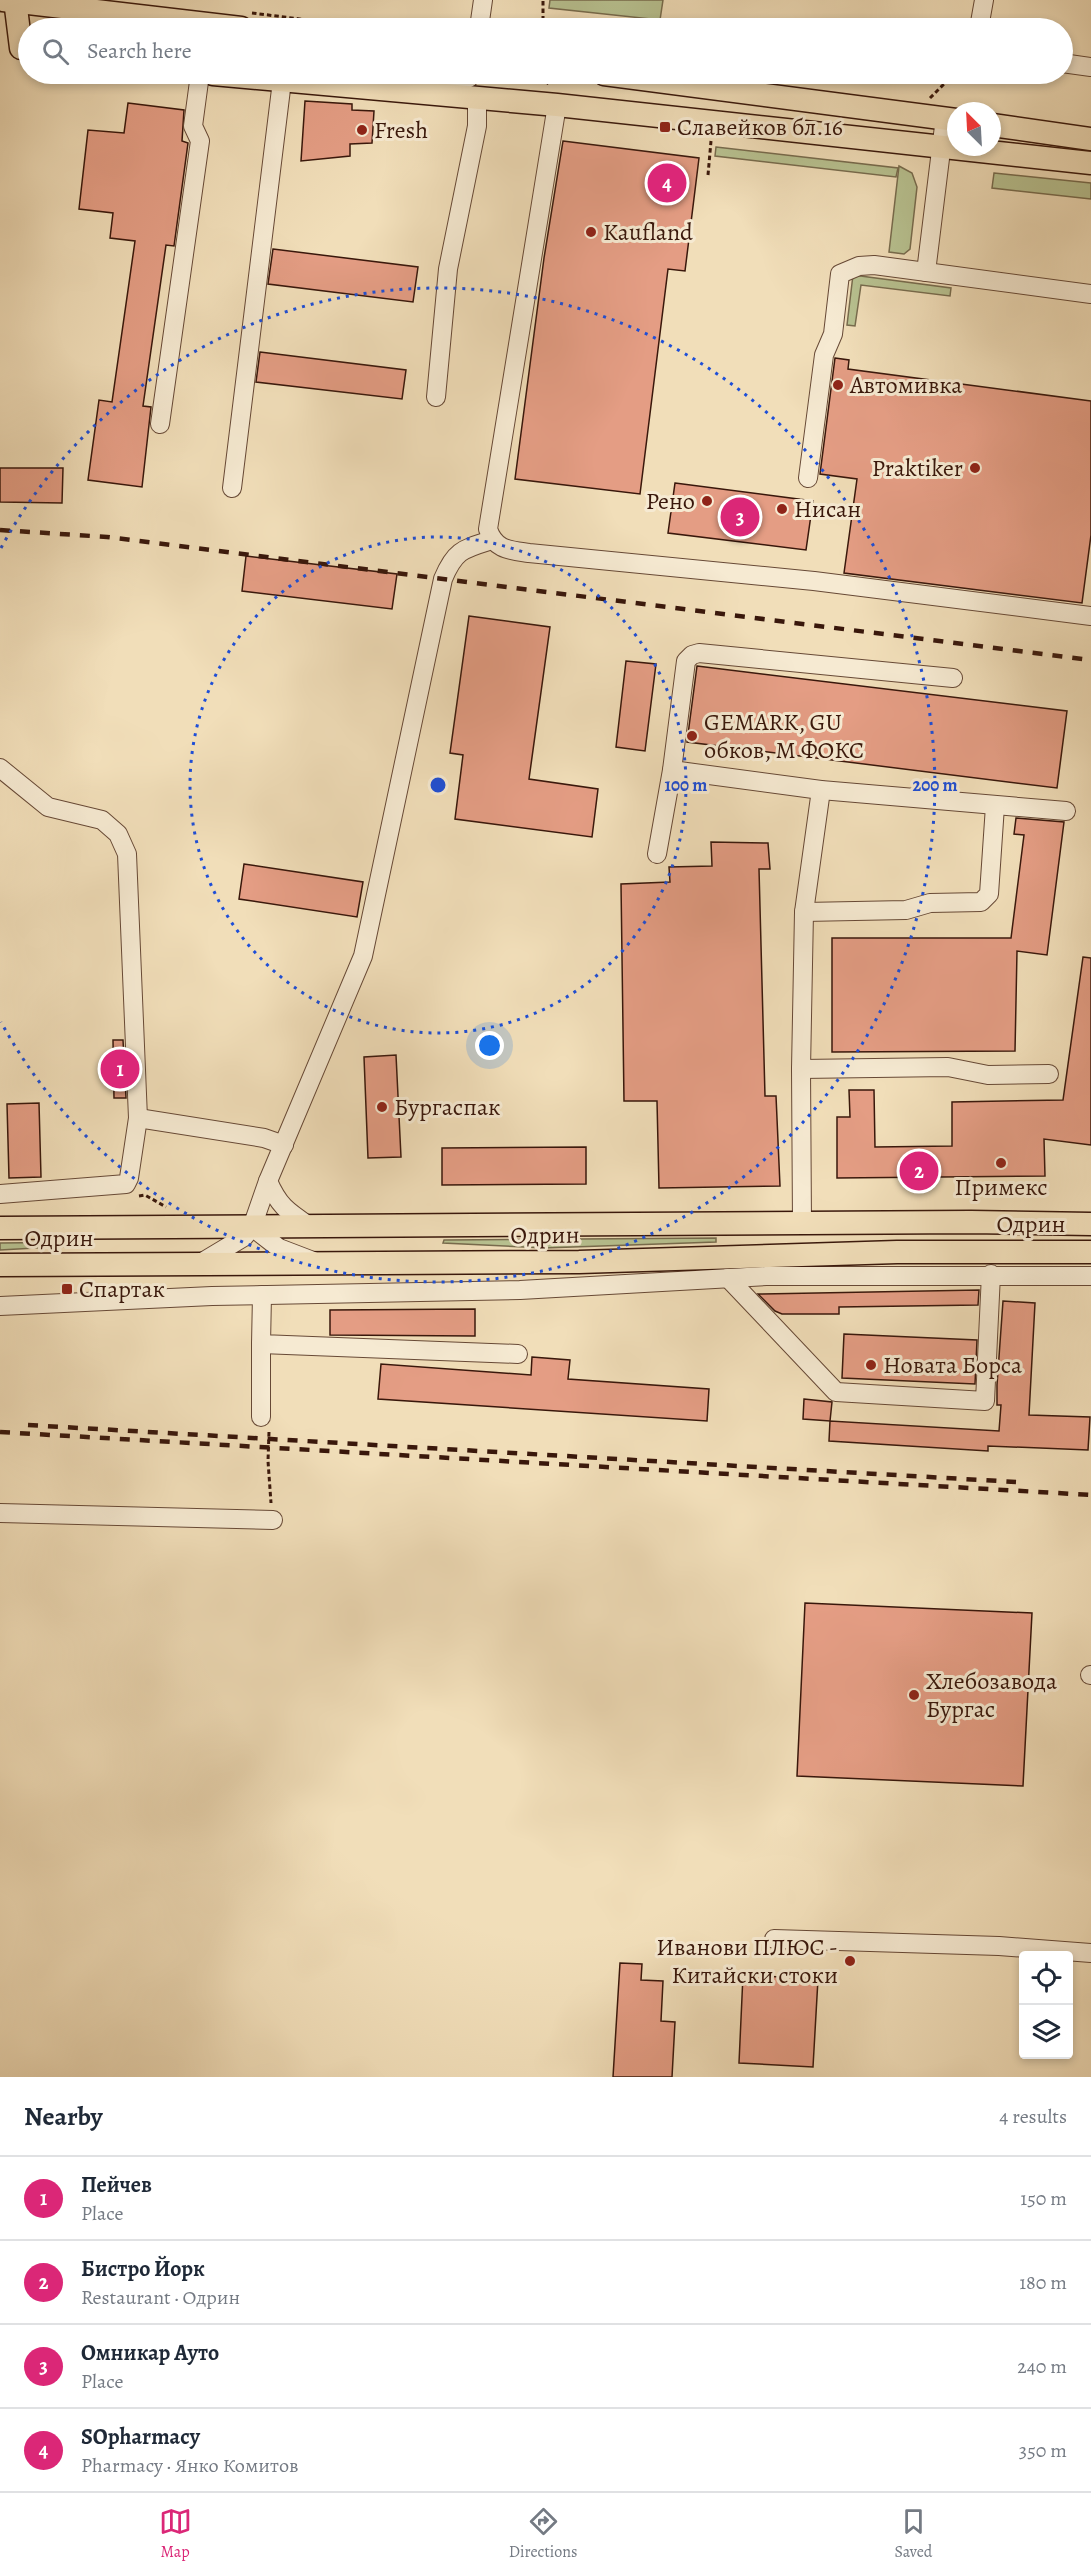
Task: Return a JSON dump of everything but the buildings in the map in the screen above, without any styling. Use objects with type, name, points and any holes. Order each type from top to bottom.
[{"type":"main road","points":[[18,26],[11,0],[221,18]]},
{"type":"main road","points":[[34,18],[42,3]]},
{"type":"main road","points":[[351,84],[1091,163]]},
{"type":"main road","points":[[681,84],[947,118]]},
{"type":"main road","points":[[1001,126],[1091,139]]},
{"type":"main road","points":[[669,1257],[696,1247],[780,1244],[802,1224]]},
{"type":"main road","name":"Одрин","points":[[0,1228],[1091,1224]]},
{"type":"main road","name":"Одрин","points":[[0,1265],[579,1262],[669,1257],[897,1252],[1091,1252]]},
{"type":"street","points":[[480,18],[483,0]]},
{"type":"street","points":[[981,18],[984,0]]},
{"type":"street","points":[[1073,65],[1091,67]]},
{"type":"street","points":[[160,424],[200,141],[193,126],[199,84]]},
{"type":"street","points":[[232,488],[282,84]]},
{"type":"street","points":[[407,91],[426,84]]},
{"type":"street","points":[[436,397],[448,269],[475,136],[477,98]]},
{"type":"street","points":[[557,105],[488,529],[492,540],[501,548],[529,553],[814,581],[1091,616]]},
{"type":"street","points":[[926,272],[942,146],[947,131]]},
{"type":"street","points":[[808,478],[824,355],[833,334],[840,274],[859,266],[874,265],[1091,294]]},
{"type":"street","points":[[198,1264],[244,1237],[252,1227],[268,1181],[363,956],[442,579],[450,562],[462,549],[492,540]]},
{"type":"street","points":[[657,854],[672,770],[686,661],[692,655],[699,653],[953,678]]},
{"type":"street","points":[[0,768],[48,807],[102,820],[118,834],[127,854],[138,1118],[129,1178],[126,1184],[0,1194]]},
{"type":"street","points":[[672,770],[821,790],[1066,811]]},
{"type":"street","points":[[802,1224],[801,1069],[804,912],[821,790]]},
{"type":"street","points":[[804,912],[906,910],[930,903],[981,902],[989,894],[994,806]]},
{"type":"street","points":[[801,1069],[948,1067],[988,1075],[1049,1074]]},
{"type":"street","points":[[138,1118],[264,1138],[284,1145]]},
{"type":"street","points":[[268,1181],[276,1200],[285,1210],[309,1226]]},
{"type":"street","points":[[252,1227],[279,1248],[317,1263]]},
{"type":"street","points":[[728,1278],[836,1392],[985,1401],[991,1274]]},
{"type":"street","points":[[0,1306],[262,1295],[520,1290],[728,1278],[991,1274],[1091,1276]]},
{"type":"street","points":[[261,1417],[262,1295]]},
{"type":"street","points":[[261,1344],[518,1354]]},
{"type":"street","points":[[0,1513],[273,1520]]},
{"type":"street","points":[[774,1939],[999,1946],[1091,1953]]},
{"type":"path","points":[[543,0],[543,18]]},
{"type":"path","points":[[928,100],[944,84]]},
{"type":"path","points":[[708,175],[712,133]]},
{"type":"path","points":[[261,1417],[268,1424],[270,1437],[268,1461],[273,1520]]},
{"type":"green space","points":[[550,0],[663,0],[660,18],[549,8]]},
{"type":"green space","points":[[716,147],[898,168],[896,177],[715,156]]},
{"type":"green space","points":[[899,166],[912,173],[917,187],[910,249],[904,254],[889,252]]},
{"type":"green space","points":[[994,173],[1091,183],[1091,199],[992,188]]},
{"type":"green space","points":[[853,275],[951,288],[950,296],[861,285],[855,326],[847,325]]},
{"type":"green space","points":[[716,1238],[716,1242],[544,1248],[443,1243],[444,1240]]},
{"type":"green space","points":[[89,1242],[89,1245],[0,1250],[0,1243]]},
{"type":"railway","points":[[0,530],[107,537],[1091,660]]},
{"type":"railway","points":[[28,1425],[1016,1482]]},
{"type":"railway","points":[[0,1432],[1091,1495]]},
{"type":"place","name":"Славейков бл.16","points":[[665,127]]},
{"type":"place","name":"Fresh","points":[[362,130]]},
{"type":"place","name":"SOpharmacy","points":[[667,183]]},
{"type":"place","name":"Kaufland","points":[[591,232]]},
{"type":"place","name":"Автомивка","points":[[838,385]]},
{"type":"place","name":"Praktiker","points":[[975,468]]},
{"type":"place","name":"Рено","points":[[707,501]]},
{"type":"place","name":"Нисан","points":[[782,509]]},
{"type":"place","name":"Омникар Ауто","points":[[740,517]]},
{"type":"place","name":"GEMARK, GU обков, М ФОКС","points":[[692,736]]},
{"type":"place","name":"Пейчев","points":[[120,1069]]},
{"type":"place","name":"Бургаспак","points":[[382,1107]]},
{"type":"place","name":"Примекс","points":[[1001,1163]]},
{"type":"place","name":"Бистро Йорк","points":[[919,1171]]},
{"type":"place","name":"Спартак","points":[[67,1289]]},
{"type":"place","name":"Новата Борса","points":[[871,1365]]},
{"type":"place","name":"Хлебозавода Бургас","points":[[914,1695]]},
{"type":"place","name":"Иванови ПЛЮС - Китайски стоки","points":[[850,1961]]}]
